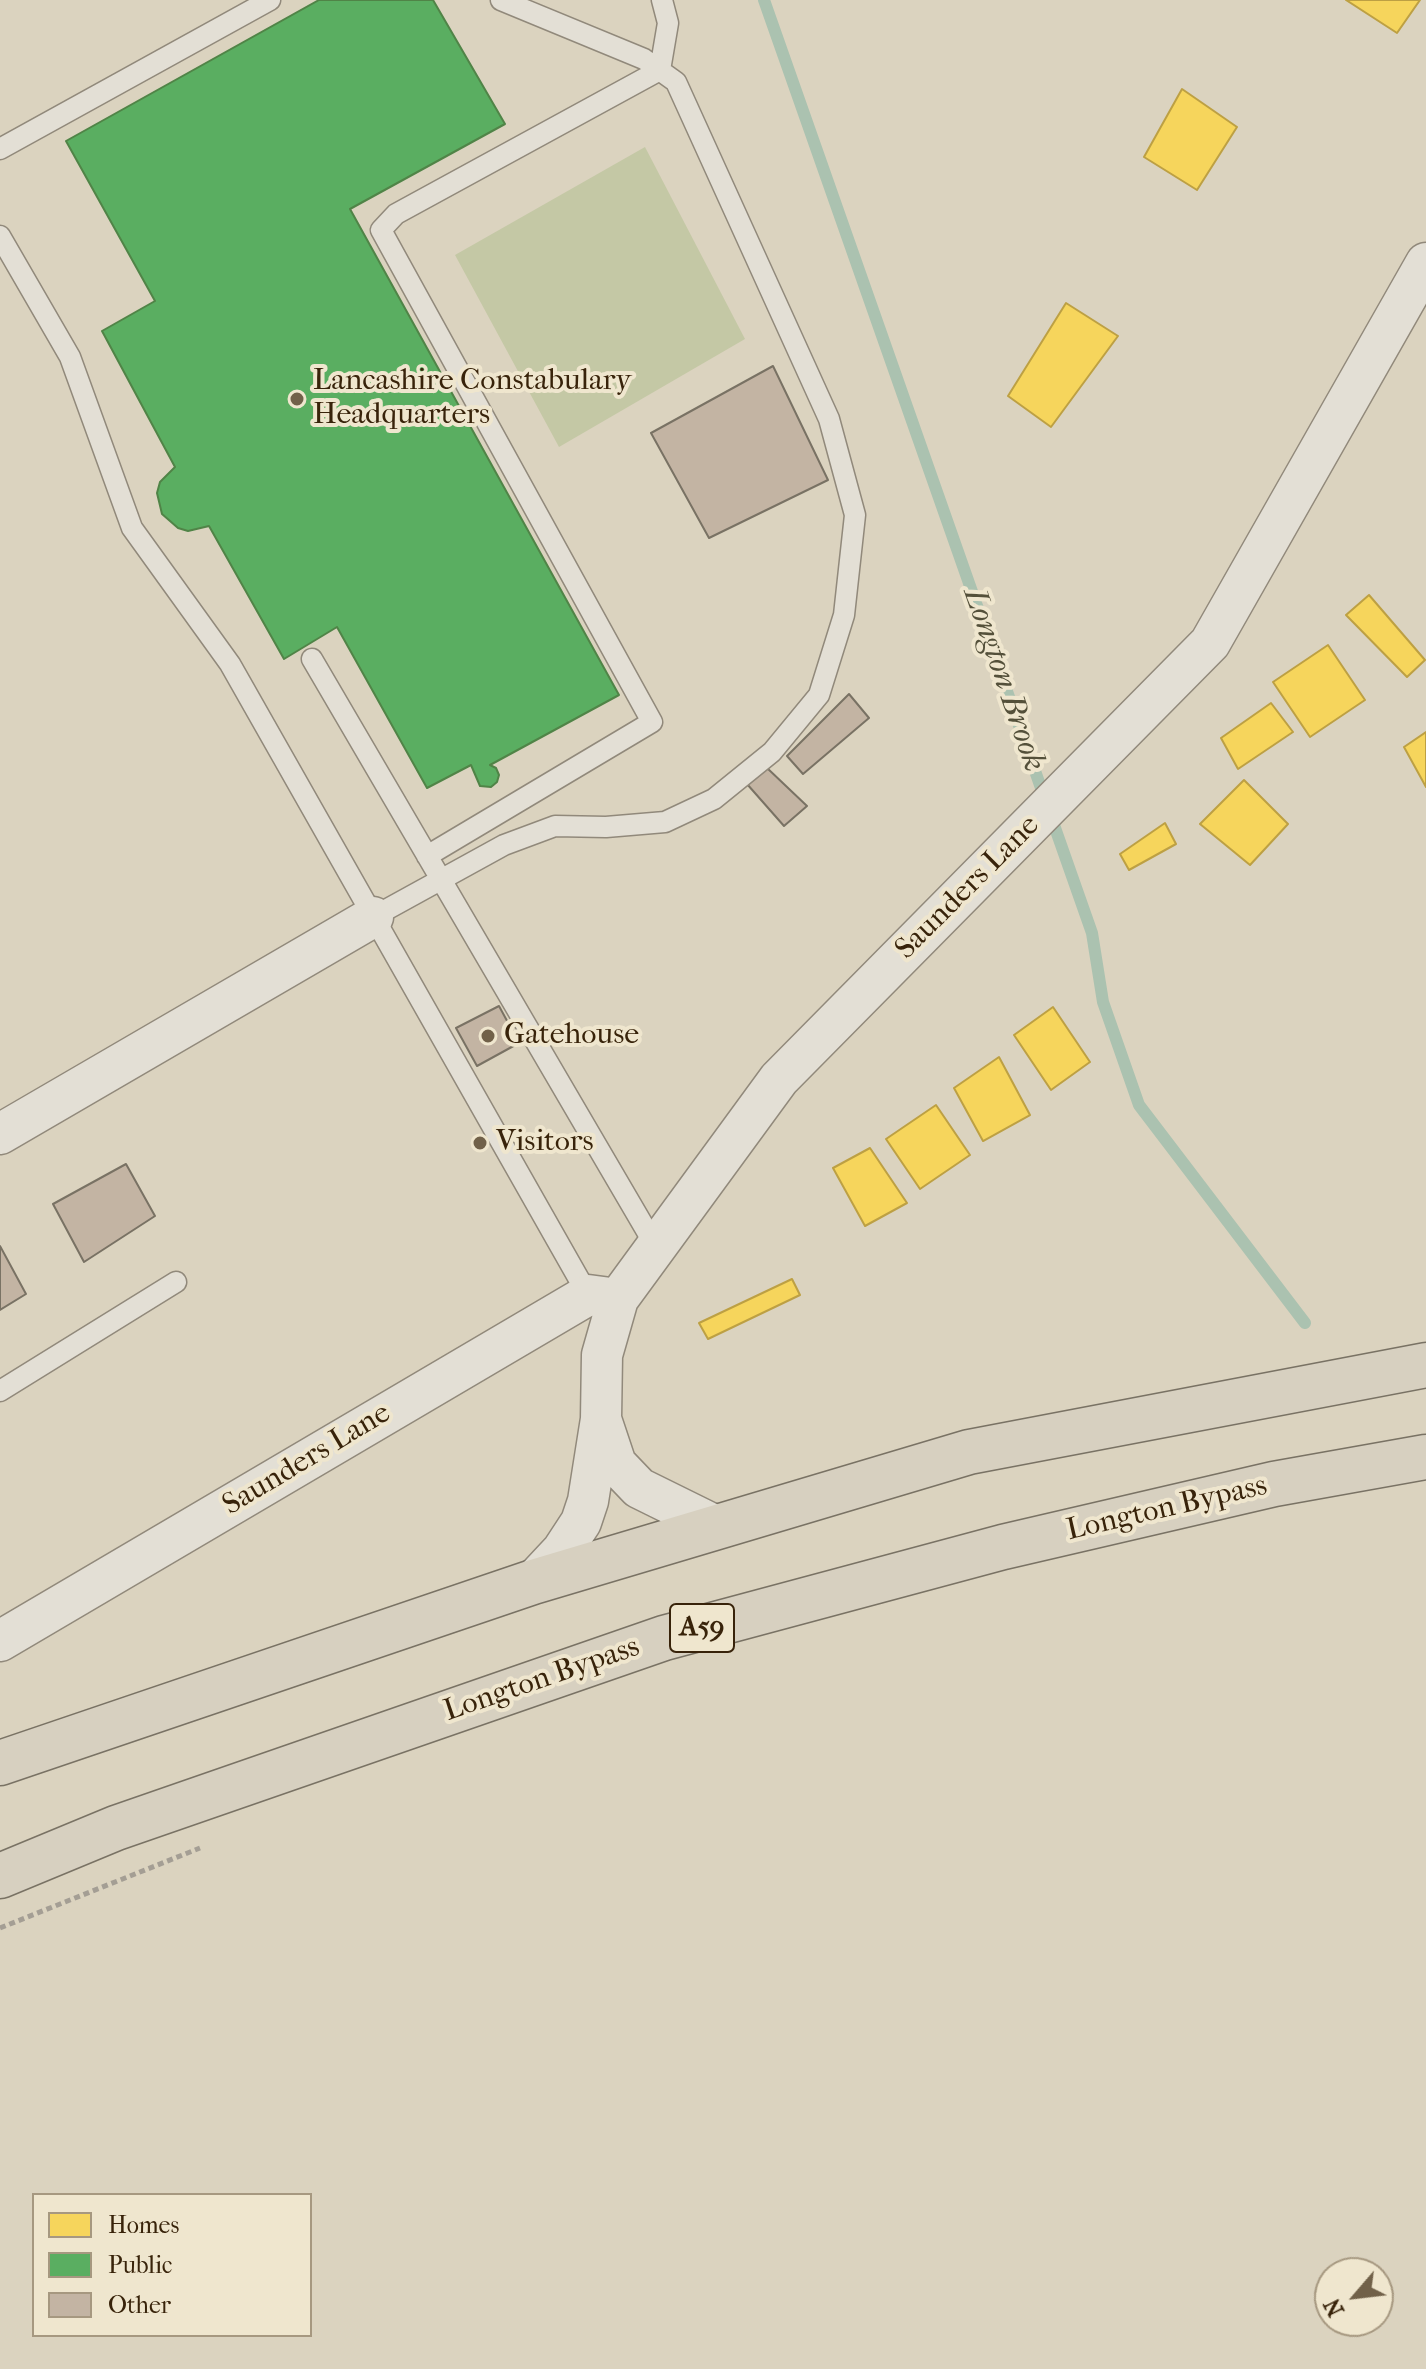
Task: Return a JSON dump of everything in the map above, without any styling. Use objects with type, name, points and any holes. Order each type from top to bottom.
[{"type":"highway","points":[[0,1763],[533,1582],[969,1452],[1426,1365]]},
{"type":"highway","name":"Longton Bypass","points":[[0,1876],[116,1828],[664,1638],[1003,1547],[1274,1484],[1426,1457]]},
{"type":"street","name":"Saunders Lane","points":[[0,1641],[603,1297],[656,1247],[779,1079],[1210,643],[1426,263]]},
{"type":"street","points":[[0,1134],[373,917]]},
{"type":"street","name":"Saunders Lane","points":[[533,1582],[562,1551],[581,1522],[588,1501],[601,1419],[603,1297]]},
{"type":"street","name":"Saunders Lane","points":[[601,1419],[616,1464],[639,1488],[718,1527]]},
{"type":"lane","points":[[0,149],[270,0]]},
{"type":"lane","points":[[373,917],[504,845],[555,826],[606,827],[665,822],[714,799],[772,752],[819,695],[844,615],[855,515],[829,419],[676,82],[644,59],[501,0]]},
{"type":"lane","points":[[660,70],[668,23],[662,0]]},
{"type":"lane","points":[[427,856],[652,722],[381,230],[396,214],[660,70]]},
{"type":"lane","points":[[0,236],[70,357],[132,528],[230,664],[373,917],[603,1297]]},
{"type":"lane","points":[[312,659],[656,1247]]},
{"type":"lane","points":[[0,1391],[176,1282]]},
{"type":"green space","points":[[645,147],[745,339],[559,447],[455,255]]},
{"type":"building: Homes","points":[[1346,0],[1420,0],[1397,33]]},
{"type":"building: Homes","points":[[1182,89],[1237,127],[1197,190],[1144,157]]},
{"type":"building: Homes","points":[[1066,303],[1118,336],[1051,427],[1008,396]]},
{"type":"building: Homes","points":[[1369,595],[1425,660],[1407,677],[1346,615]]},
{"type":"building: Homes","points":[[1328,645],[1365,700],[1310,737],[1273,682]]},
{"type":"building: Homes","points":[[1271,703],[1293,732],[1238,769],[1221,738]]},
{"type":"building: Homes","points":[[1426,732],[1426,787],[1404,747]]},
{"type":"building: Homes","points":[[1244,780],[1288,824],[1250,865],[1200,824]]},
{"type":"building: Homes","points":[[1165,823],[1176,844],[1129,870],[1120,854]]},
{"type":"building: Homes","points":[[1053,1007],[1090,1062],[1051,1090],[1014,1035]]},
{"type":"building: Homes","points":[[999,1057],[1030,1115],[983,1141],[954,1088]]},
{"type":"building: Homes","points":[[936,1105],[970,1155],[920,1189],[886,1139]]},
{"type":"building: Homes","points":[[870,1148],[907,1203],[865,1226],[833,1168]]},
{"type":"building: Homes","points":[[792,1279],[800,1295],[708,1339],[699,1323]]},
{"type":"building: Public","name":"Lancashire Constabulary Headquarters","points":[[319,0],[433,0],[505,124],[350,209],[619,695],[490,765],[496,768],[499,775],[491,787],[480,786],[471,765],[427,788],[337,627],[284,659],[209,526],[188,531],[178,528],[162,514],[157,493],[160,482],[175,467],[102,331],[155,301],[66,141]]},
{"type":"building: Other","points":[[773,366],[828,480],[709,538],[651,433]]},
{"type":"building: Other","points":[[849,694],[869,718],[803,774],[787,756]]},
{"type":"building: Other","points":[[766,767],[807,806],[784,826],[747,784]]},
{"type":"building: Other","name":"Gatehouse","points":[[499,1006],[519,1043],[477,1066],[456,1028]]},
{"type":"building: Other","points":[[126,1164],[155,1216],[84,1262],[53,1204]]},
{"type":"building: Other","points":[[0,1246],[26,1294],[0,1310]]},
{"type":"waterway","name":"Longton Brook","points":[[764,0],[1092,933],[1103,1002],[1139,1105],[1305,1323]]},
{"type":"place","name":"Lancashire Constabulary Headquarters","points":[[297,399]]},
{"type":"place","name":"Gatehouse","points":[[488,1036]]},
{"type":"place","name":"Visitors","points":[[480,1143]]}]
